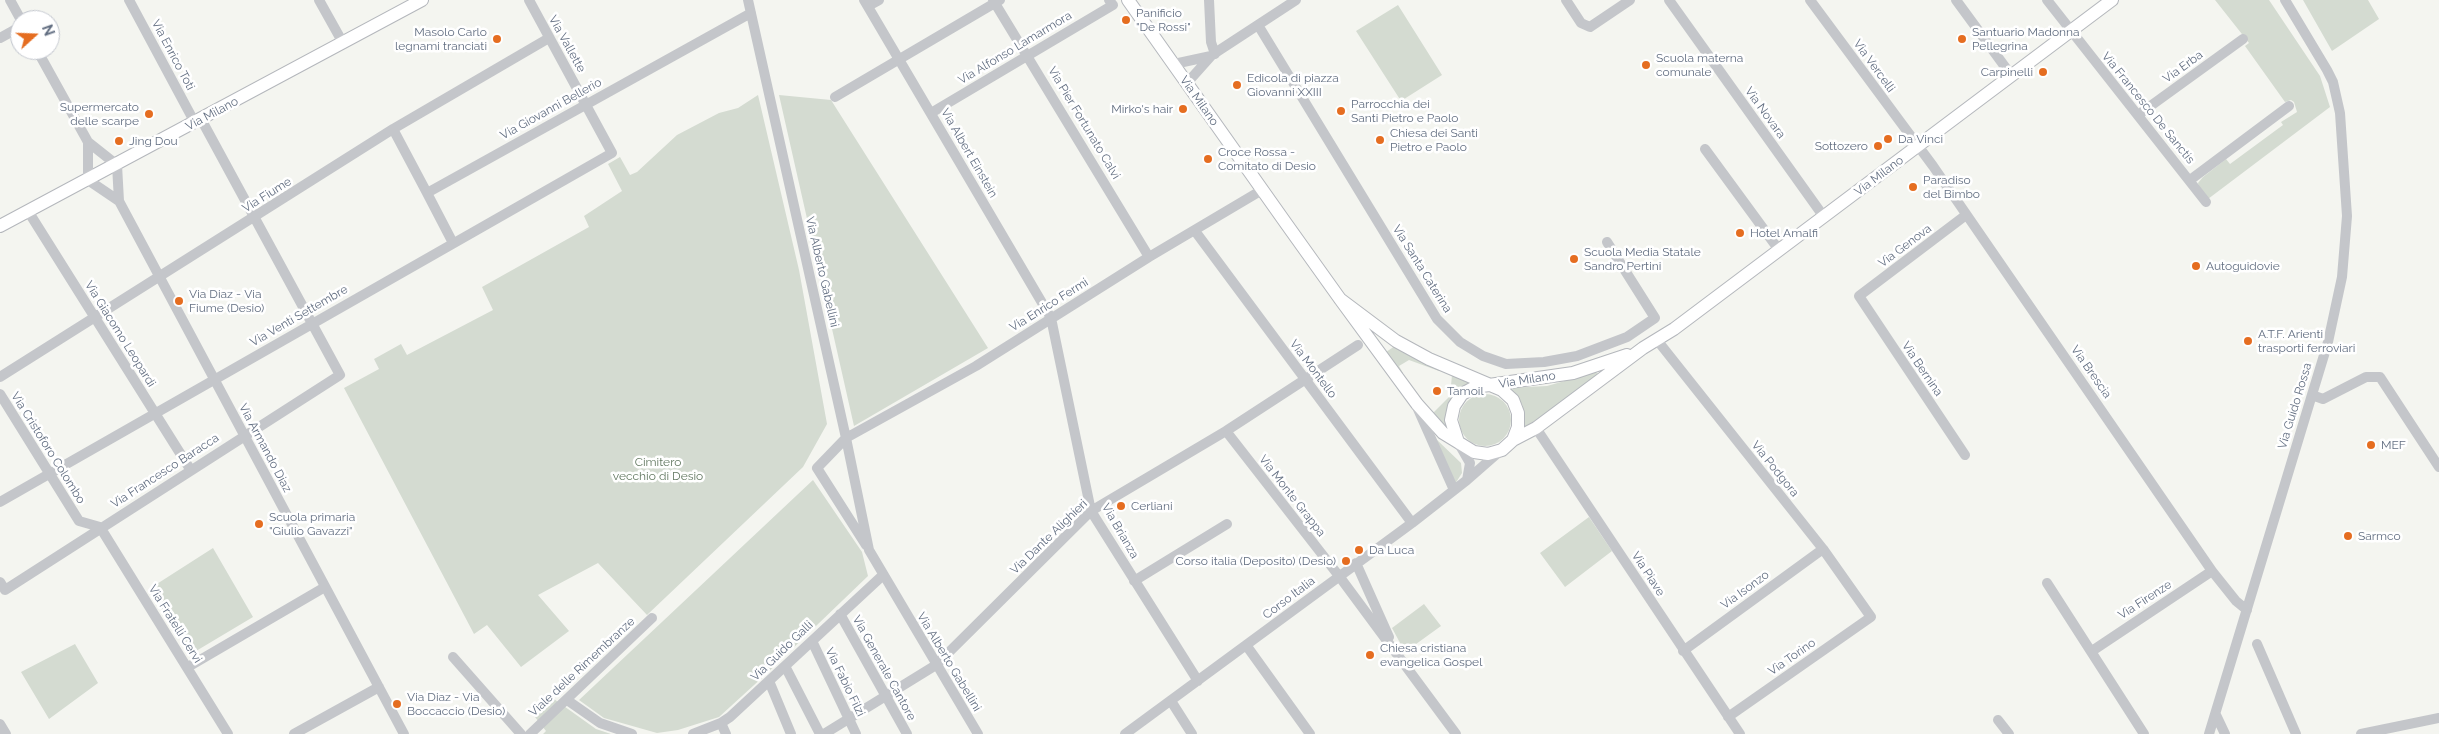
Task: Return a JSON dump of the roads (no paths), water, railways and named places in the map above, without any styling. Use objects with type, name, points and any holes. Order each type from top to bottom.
[{"type":"main road","name":"Via Milano","points":[[0,226],[422,0]]},
{"type":"main road","name":"Via Milano","points":[[1128,0],[1415,402],[1443,433],[1458,442]]},
{"type":"main road","name":"Via Milano","points":[[1513,440],[1536,428],[1643,348],[1657,340],[2112,0]]},
{"type":"main road","name":"Via Milano","points":[[1340,299],[1396,341],[1429,359],[1490,386],[1573,373],[1643,348]]},
{"type":"main road","points":[[1490,386],[1502,390],[1513,400],[1518,413],[1518,427],[1513,440],[1502,450],[1488,454],[1474,452],[1458,442],[1451,420],[1454,406],[1462,394],[1474,387],[1490,386]]},
{"type":"street","name":"Via Enrico Toti","points":[[129,0],[255,217],[340,375]]},
{"type":"street","points":[[320,0],[343,43]]},
{"type":"street","name":"Via Vallette","points":[[529,0],[612,153]]},
{"type":"street","name":"Via Alberto Gabellini","points":[[748,0],[846,438],[869,550]]},
{"type":"street","points":[[866,3],[879,0]]},
{"type":"street","points":[[1208,0],[1211,42],[1214,54]]},
{"type":"street","points":[[1187,83],[1214,54],[1296,0]]},
{"type":"street","points":[[1566,0],[1581,23],[1590,27],[1630,0]]},
{"type":"street","name":"Via Novara","points":[[1669,0],[1824,216]]},
{"type":"street","name":"Via Vercelli","points":[[1810,0],[1918,146]]},
{"type":"street","points":[[1956,0],[2011,75]]},
{"type":"street","name":"Via Francesco De Sanctis","points":[[2047,0],[2206,202]]},
{"type":"street","name":"Via Guido Rossa","points":[[2209,734],[2312,396],[2340,292],[2347,216],[2346,178],[2340,112],[2332,82],[2285,0]]},
{"type":"street","points":[[835,97],[996,1]]},
{"type":"street","name":"Via Pier Fortunato Calvi","points":[[996,1],[1149,257]]},
{"type":"street","name":"Via Alfonso Lamarmora","points":[[930,113],[1028,55],[1111,2]]},
{"type":"street","name":"Via Albert Einstein","points":[[866,3],[1052,318]]},
{"type":"street","name":"Via Giovanni Bellerio","points":[[427,193],[751,13]]},
{"type":"street","name":"Via Santa Caterina","points":[[1258,25],[1437,319],[1460,342],[1483,356],[1506,364],[1544,362],[1577,356],[1628,337],[1655,318],[1607,242]]},
{"type":"street","name":"Via Fiume","points":[[0,377],[393,129],[550,38]]},
{"type":"street","name":"Via Erba","points":[[2138,115],[2242,39]]},
{"type":"street","points":[[1174,64],[1214,54]]},
{"type":"street","points":[[43,60],[88,142],[117,165]]},
{"type":"street","points":[[2190,180],[2289,106]]},
{"type":"street","points":[[393,129],[453,243]]},
{"type":"street","points":[[88,142],[88,180]]},
{"type":"street","name":"Via Brescia","points":[[1918,146],[2212,571],[2236,602],[2247,610]]},
{"type":"street","points":[[1705,149],[1779,250]]},
{"type":"street","name":"Via Venti Settembre","points":[[0,502],[612,153]]},
{"type":"street","name":"Via Armando Diaz","points":[[117,165],[119,201],[404,734]]},
{"type":"street","name":"Via Armando Diaz","points":[[88,180],[119,201]]},
{"type":"street","name":"Via Enrico Fermi","points":[[846,438],[976,366],[1149,257],[1262,190]]},
{"type":"street","name":"Via Giacomo Leopardi","points":[[28,211],[190,469]]},
{"type":"street","name":"Via Genova","points":[[1859,296],[1966,215]]},
{"type":"street","name":"Via Montello","points":[[1195,231],[1412,523]]},
{"type":"street","name":"Via Bernina","points":[[1859,296],[1965,455]]},
{"type":"street","name":"Via Brianza","points":[[1052,318],[1091,511],[1198,681]]},
{"type":"street","name":"Via Podgora","points":[[1657,340],[1822,549],[1871,617]]},
{"type":"street","name":"Via Dante Alighieri","points":[[822,734],[936,666],[1091,511],[1226,430],[1358,345]]},
{"type":"street","name":"Via Francesco Baracca","points":[[2,586],[100,528],[340,375]]},
{"type":"street","points":[[2312,396],[2323,400],[2366,377],[2380,377],[2439,467]]},
{"type":"street","name":"Via Cristoforo Colombo","points":[[0,394],[79,521],[100,528]]},
{"type":"street","points":[[1415,402],[1454,490]]},
{"type":"street","name":"Via Piave","points":[[1536,428],[1740,734]]},
{"type":"street","name":"Via Monte Grappa","points":[[1226,430],[1339,576],[1400,661]]},
{"type":"street","name":"Via Alberto Gabellini","points":[[846,438],[817,468],[869,550],[882,576],[978,734]]},
{"type":"street","points":[[1458,442],[1470,463],[1467,480]]},
{"type":"street","name":"Corso Italia","points":[[1131,732],[1412,523],[1502,450]]},
{"type":"street","points":[[1134,581],[1227,524]]},
{"type":"street","name":"Via Fratelli Cervi","points":[[100,528],[228,734]]},
{"type":"street","name":"Via Isonzo","points":[[1683,651],[1822,549]]},
{"type":"street","points":[[1356,563],[1360,577],[1400,661],[1456,734]]},
{"type":"street","name":"Via Firenze","points":[[2092,651],[2212,571]]},
{"type":"street","name":"Via Guido Galli","points":[[692,734],[720,723],[769,681],[882,576]]},
{"type":"street","points":[[2047,582],[2144,734]]},
{"type":"street","points":[[188,667],[325,587]]},
{"type":"street","name":"Via Generale Cantore","points":[[840,614],[907,734]]},
{"type":"street","name":"Via Torino","points":[[1728,717],[1871,617]]},
{"type":"street","name":"Viale delle Rimembranze","points":[[530,734],[652,618]]},
{"type":"street","name":"Via Fabio Filzi","points":[[812,641],[856,734]]},
{"type":"street","points":[[2257,644],[2296,734]]},
{"type":"street","points":[[1246,646],[1310,734]]},
{"type":"street","points":[[453,657],[520,734]]},
{"type":"street","points":[[785,666],[822,734]]},
{"type":"street","points":[[769,681],[791,734]]},
{"type":"street","points":[[294,734],[379,688]]},
{"type":"street","points":[[567,700],[600,723],[632,734]]},
{"type":"street","points":[[1171,701],[1192,734]]},
{"type":"street","points":[[2216,715],[2226,734]]},
{"type":"street","points":[[2361,734],[2402,730],[2439,718]]},
{"type":"street","points":[[1998,720],[2009,734]]},
{"type":"street","points":[[720,723],[726,734]]},
{"type":"street","points":[[0,724],[6,734]]},
{"type":"place","name":"Panificio \"De Rossi\"","points":[[1126,20]]},
{"type":"place","name":"Masolo Carlo legnami tranciati","points":[[497,39]]},
{"type":"place","name":"Santuario Madonna Pellegrina","points":[[1962,39]]},
{"type":"place","name":"Scuola materna comunale","points":[[1646,65]]},
{"type":"place","name":"Carpinelli","points":[[2043,72]]},
{"type":"place","name":"Edicola di piazza Giovanni XXIII","points":[[1237,85]]},
{"type":"place","name":"Mirko's hair","points":[[1183,109]]},
{"type":"place","name":"Parrocchia dei Santi Pietro e Paolo","points":[[1341,111]]},
{"type":"place","name":"Supermercato delle scarpe","points":[[149,114]]},
{"type":"place","name":"Da Vinci","points":[[1888,139]]},
{"type":"place","name":"Chiesa dei Santi Pietro e Paolo","points":[[1380,140]]},
{"type":"place","name":"Jing Dou","points":[[119,141]]},
{"type":"place","name":"Sottozero","points":[[1878,146]]},
{"type":"place","name":"Croce Rossa - Comitato di Desio","points":[[1208,159]]},
{"type":"place","name":"Paradiso del Bimbo","points":[[1913,187]]},
{"type":"place","name":"Hotel Amalfi","points":[[1740,233]]},
{"type":"place","name":"Scuola Media Statale Sandro Pertini","points":[[1574,259]]},
{"type":"place","name":"Autoguidovie","points":[[2196,266]]},
{"type":"place","name":"Via Diaz - Via Fiume (Desio)","points":[[179,301]]},
{"type":"place","name":"A.T.F. Arienti trasporti ferroviari","points":[[2248,341]]},
{"type":"place","name":"Tamoil","points":[[1437,391]]},
{"type":"place","name":"MEF","points":[[2371,445]]},
{"type":"place","name":"Cerliani","points":[[1121,506]]},
{"type":"place","name":"Scuola primaria \"Giulio Gavazzi\"","points":[[259,524]]},
{"type":"place","name":"Sarmco","points":[[2348,536]]},
{"type":"place","name":"Da Luca","points":[[1359,550]]},
{"type":"place","name":"Corso italia (Deposito) (Desio)","points":[[1346,561]]},
{"type":"place","name":"Chiesa cristiana evangelica Gospel","points":[[1370,655]]},
{"type":"place","name":"Via Diaz - Via Boccaccio (Desio)","points":[[397,704]]},
{"type":"park label","name":"Cimitero vecchio di Desio","points":[[658,469]]}]
